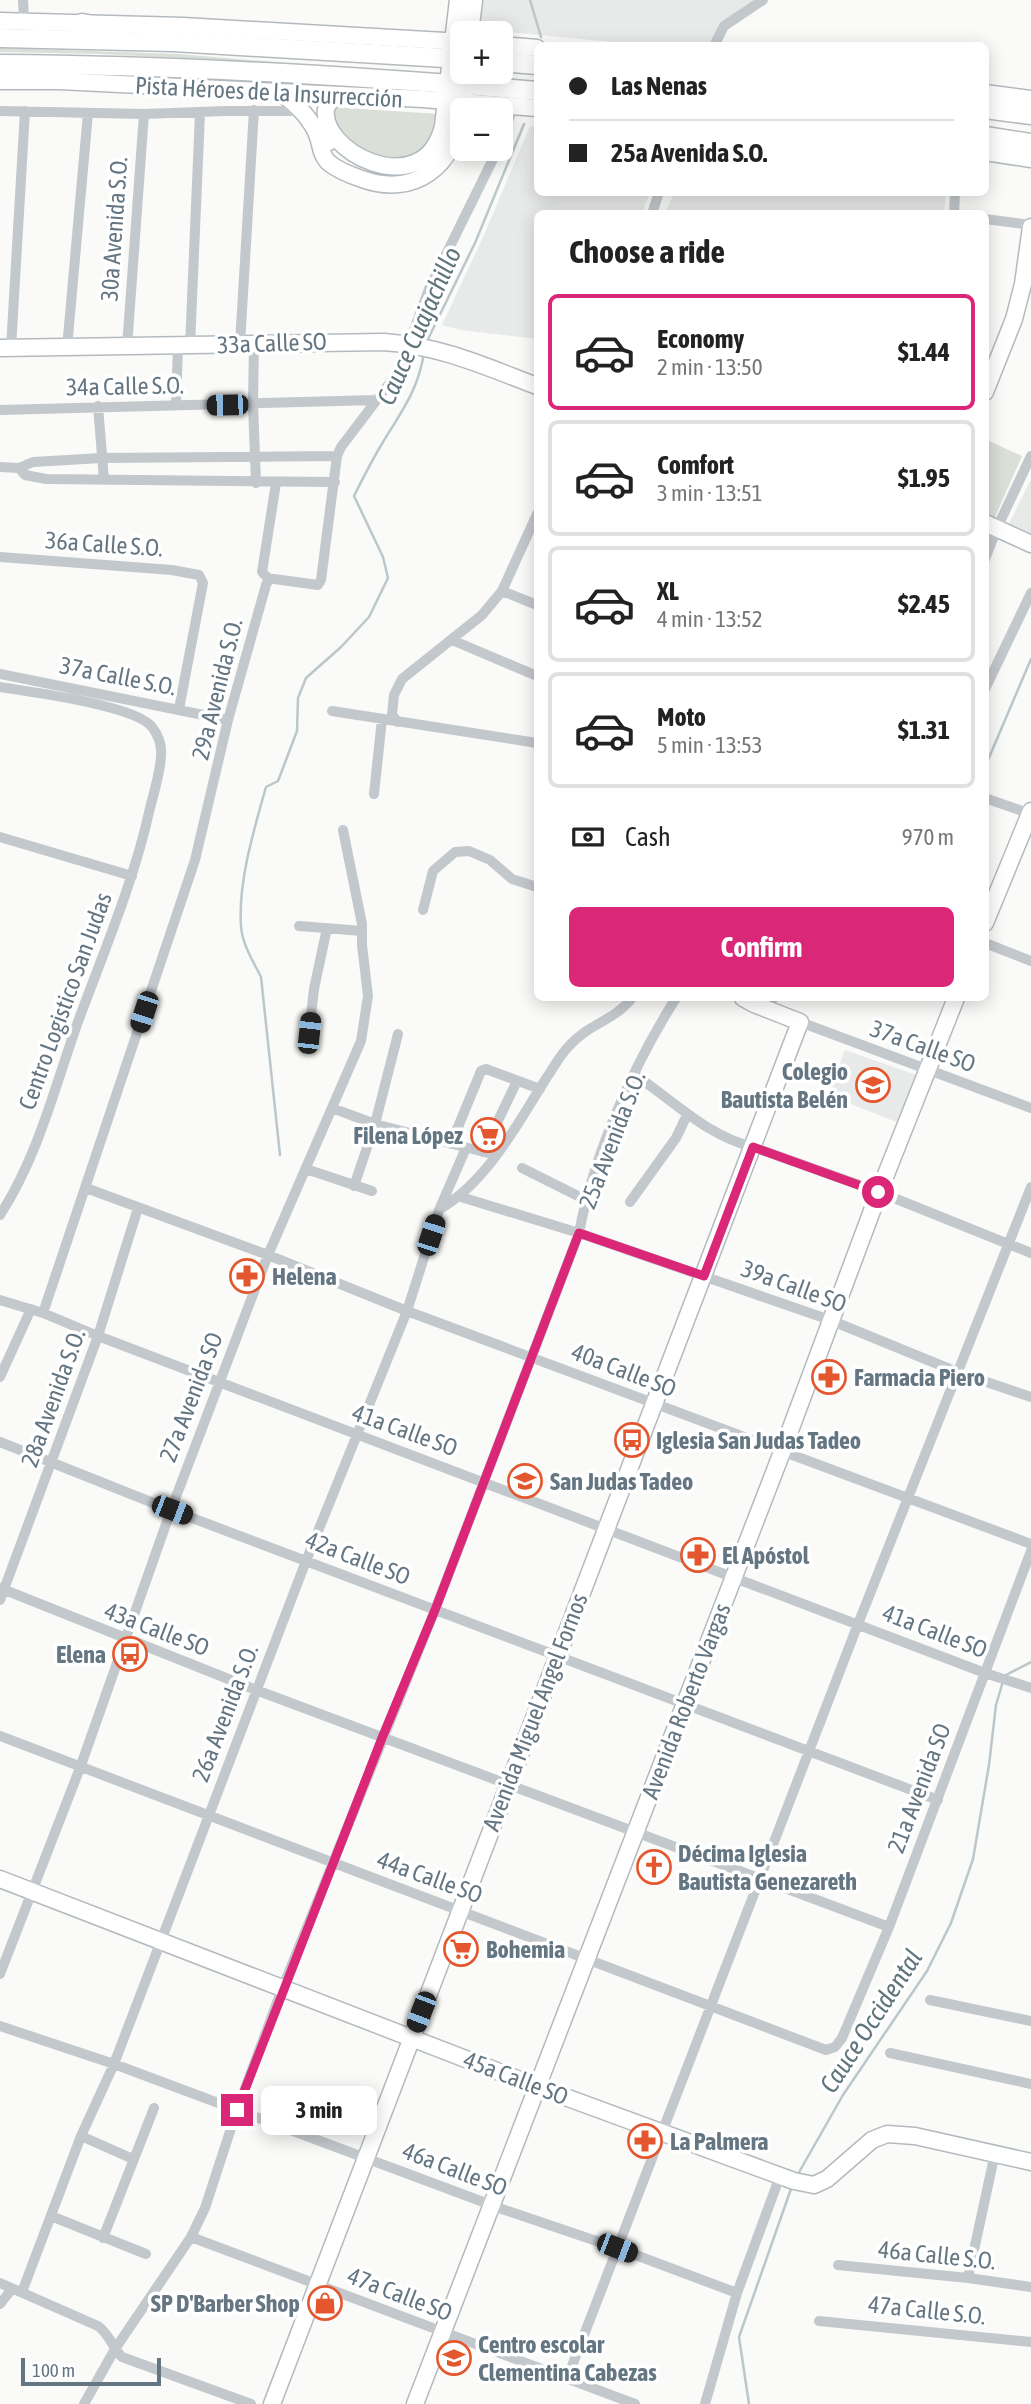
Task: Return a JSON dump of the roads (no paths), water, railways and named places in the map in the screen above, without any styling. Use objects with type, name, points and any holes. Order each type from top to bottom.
[{"type":"main road","points":[[82,23],[124,33],[184,36],[251,46]]},
{"type":"main road","name":"Pista Héroes de la Insurrección","points":[[0,38],[251,46],[450,78]]},
{"type":"main road","points":[[513,63],[534,65]]},
{"type":"main road","name":"Pista Héroes de la Insurrección","points":[[0,64],[450,79]]},
{"type":"main road","name":"Pista Héroes de la Insurrección","points":[[490,84],[534,91]]},
{"type":"main road","points":[[989,110],[1031,115]]},
{"type":"main road","points":[[989,137],[1031,143]]},
{"type":"street","points":[[23,0],[24,22]]},
{"type":"street","points":[[458,0],[458,21]]},
{"type":"street","points":[[471,21],[474,0]]},
{"type":"street","points":[[716,42],[724,26],[764,0]]},
{"type":"street","name":"Pista Héroes de la Insurrección","points":[[0,21],[195,27],[450,78]]},
{"type":"street","points":[[513,46],[534,48]]},
{"type":"street","points":[[0,81],[66,71],[197,70]]},
{"type":"street","name":"Pista Héroes de la Insurrección","points":[[0,81],[59,81],[337,95],[450,80]]},
{"type":"street","points":[[279,92],[299,108],[331,146],[391,167],[410,166],[424,157],[436,144],[456,84]]},
{"type":"street","points":[[337,95],[327,105],[325,122],[331,146],[330,164],[370,182],[394,185],[413,181],[430,172],[445,158],[455,140],[457,84]]},
{"type":"street","name":"Pista Héroes de la Insurrección","points":[[471,84],[534,107]]},
{"type":"street","points":[[989,94],[1031,99]]},
{"type":"street","points":[[0,111],[144,114],[292,111],[299,108]]},
{"type":"street","points":[[254,110],[247,344],[253,404],[256,483]]},
{"type":"street","points":[[5,348],[25,111]]},
{"type":"street","points":[[67,348],[88,113]]},
{"type":"street","points":[[176,405],[184,346],[200,113]]},
{"type":"street","name":"30a Avenida S.O.","points":[[127,347],[144,114]]},
{"type":"street","points":[[989,153],[1031,159]]},
{"type":"street","points":[[276,483],[262,572],[269,579],[318,585],[322,575],[337,456],[418,345],[429,289],[492,161]]},
{"type":"street","points":[[989,220],[1031,226],[1023,284],[1014,319],[989,382]]},
{"type":"street","name":"33a Calle SO","points":[[5,348],[351,341],[418,345],[534,385]]},
{"type":"street","name":"34a Calle S.O.","points":[[0,410],[376,400]]},
{"type":"street","points":[[98,406],[104,480]]},
{"type":"street","points":[[0,467],[19,468],[33,462],[101,458],[337,456]]},
{"type":"street","points":[[1031,456],[991,525],[1031,544]]},
{"type":"street","points":[[19,468],[25,475],[46,479],[335,482]]},
{"type":"street","points":[[398,722],[392,715],[391,708],[402,679],[482,615],[502,591],[533,531]]},
{"type":"street","name":"36a Calle S.O.","points":[[0,557],[172,570],[199,575],[202,579],[179,709]]},
{"type":"street","name":"29a Avenida S.O.","points":[[43,1313],[195,860],[228,720],[269,579]]},
{"type":"street","points":[[502,591],[534,604]]},
{"type":"street","points":[[989,681],[1031,593]]},
{"type":"street","points":[[452,640],[534,675]]},
{"type":"street","name":"37a Calle S.O.","points":[[0,674],[228,720]]},
{"type":"street","name":"Centro Logistico San Judas","points":[[0,687],[121,711],[141,718],[151,725],[160,740],[161,756],[132,876],[32,1153],[15,1191],[0,1215]]},
{"type":"street","points":[[332,711],[534,742]]},
{"type":"street","points":[[374,794],[382,719]]},
{"type":"street","points":[[989,798],[1031,813],[989,913]]},
{"type":"street","name":"27a Avenida SO","points":[[0,1974],[80,1768],[172,1510],[268,1255],[361,1041],[368,996],[362,931],[343,830]]},
{"type":"street","name":"Centro Logistico San Judas","points":[[0,837],[132,876]]},
{"type":"street","points":[[423,910],[433,871],[455,852],[469,851],[490,860],[512,879],[534,886]]},
{"type":"street","points":[[299,926],[362,931]]},
{"type":"street","points":[[309,1033],[314,989],[327,928]]},
{"type":"street","points":[[989,945],[1031,961]]},
{"type":"street","points":[[439,1210],[461,1197],[496,1155],[566,1048],[583,1031],[611,1017],[629,1001]]},
{"type":"street","name":"25a Avenida S.O.","points":[[84,2404],[115,2350],[191,2237],[205,2207],[237,2110],[282,1989],[435,1610],[579,1233],[586,1200],[610,1130],[635,1075],[674,1001]]},
{"type":"street","points":[[754,1001],[800,1022]]},
{"type":"street","name":"Avenida Roberto Vargas","points":[[415,2404],[782,1452],[878,1192],[929,1071],[955,1001]]},
{"type":"street","name":"37a Calle SO","points":[[800,1022],[1031,1108]]},
{"type":"street","name":"Avenida Miguel Angel Fornos","points":[[272,2404],[800,1022]]},
{"type":"street","points":[[354,1185],[375,1124],[398,1034]]},
{"type":"street","points":[[451,1144],[481,1071],[486,1069],[540,1089]]},
{"type":"street","points":[[635,1075],[677,1104],[687,1115],[733,1142],[878,1192],[1031,1253]]},
{"type":"street","points":[[483,1152],[517,1081]]},
{"type":"street","points":[[332,1108],[375,1124],[496,1155]]},
{"type":"street","points":[[630,1202],[676,1138],[687,1115]]},
{"type":"street","name":"26a Avenida S.O.","points":[[0,2304],[17,2290],[114,2064],[306,1561],[407,1311],[439,1210],[466,1148]]},
{"type":"street","points":[[522,1168],[586,1200]]},
{"type":"street","points":[[306,1169],[372,1191]]},
{"type":"street","points":[[567,2379],[858,1624],[1031,1187]]},
{"type":"street","name":"40a Calle SO","points":[[86,1188],[1031,1544]]},
{"type":"street","name":"39a Calle SO","points":[[461,1197],[579,1233],[830,1320],[957,1372],[1031,1397]]},
{"type":"street","name":"28a Avenida S.O.","points":[[1,1593],[98,1336],[138,1208]]},
{"type":"street","name":"41a Calle SO","points":[[0,1300],[43,1313],[357,1435],[985,1673],[1031,1688]]},
{"type":"street","points":[[0,1377],[32,1309]]},
{"type":"street","name":"42a Calle SO","points":[[0,1442],[172,1510],[938,1800]]},
{"type":"street","name":"21a Avenida SO","points":[[842,2038],[889,1927],[1031,1551]]},
{"type":"street","name":"43a Calle SO","points":[[1,1593],[889,1927]]},
{"type":"street","name":"44a Calle SO","points":[[0,1736],[826,2050],[835,2047],[842,2038]]},
{"type":"street","name":"45a Calle SO","points":[[0,1879],[538,2087],[780,2176],[814,2185],[827,2179],[872,2140],[887,2134],[915,2136],[1031,2162]]},
{"type":"street","points":[[930,2000],[1031,2021]]},
{"type":"street","name":"46a Calle SO","points":[[0,2026],[114,2064],[492,2206],[617,2248],[737,2293]]},
{"type":"street","points":[[890,2053],[1031,2084]]},
{"type":"street","points":[[103,2238],[153,2108]]},
{"type":"street","points":[[81,2136],[133,2159]]},
{"type":"street","points":[[968,2278],[995,2153]]},
{"type":"street","points":[[705,2404],[737,2293],[780,2176]]},
{"type":"street","points":[[51,2216],[146,2254]]},
{"type":"street","name":"47a Calle SO","points":[[191,2237],[635,2404]]},
{"type":"street","name":"46a Calle S.O.","points":[[838,2265],[1031,2287]]},
{"type":"street","points":[[0,2283],[98,2326],[108,2334],[115,2350],[122,2357],[251,2404]]},
{"type":"street","name":"47a Calle S.O.","points":[[819,2321],[1031,2342]]},
{"type":"waterway","name":"Cauce Cuajachillo","points":[[530,0],[541,37]]},
{"type":"waterway","name":"Cauce Cuajachillo","points":[[426,343],[475,243],[524,124]]},
{"type":"waterway","name":"Cauce Cuajachillo","points":[[280,1155],[261,977],[242,933],[244,874],[266,787],[278,781],[297,731],[298,698],[306,678],[369,617],[388,578],[383,557],[354,496],[408,400],[418,378],[424,353]]},
{"type":"waterway","points":[[989,758],[1031,659]]},
{"type":"waterway","points":[[772,1004],[776,1001]]},
{"type":"waterway","name":"Cauce Occidental","points":[[1006,1675],[1031,1662]]},
{"type":"waterway","name":"Cauce Occidental","points":[[798,2174],[843,2095],[927,1971],[951,1923],[973,1859],[996,1705],[1003,1681]]},
{"type":"waterway","name":"Cauce Occidental","points":[[749,2404],[739,2337],[792,2186]]},
{"type":"place","name":"Colegio Bautista Belén","points":[[873,1085]]},
{"type":"place","name":"Filena López","points":[[488,1135]]},
{"type":"place","name":"Helena","points":[[247,1276]]},
{"type":"place","name":"Farmacia Piero","points":[[829,1377]]},
{"type":"place","name":"Iglesia San Judas Tadeo","points":[[632,1440]]},
{"type":"place","name":"San Judas Tadeo","points":[[525,1481]]},
{"type":"place","name":"El Apóstol","points":[[698,1555]]},
{"type":"place","name":"Elena","points":[[130,1654]]},
{"type":"place","name":"Décima Iglesia Bautista Genezareth","points":[[654,1867]]},
{"type":"place","name":"Bohemia","points":[[461,1949]]},
{"type":"place","name":"La Palmera","points":[[645,2141]]},
{"type":"place","name":"SP D'Barber Shop","points":[[325,2303]]},
{"type":"place","name":"Centro escolar Clementina Cabezas","points":[[454,2358]]}]
